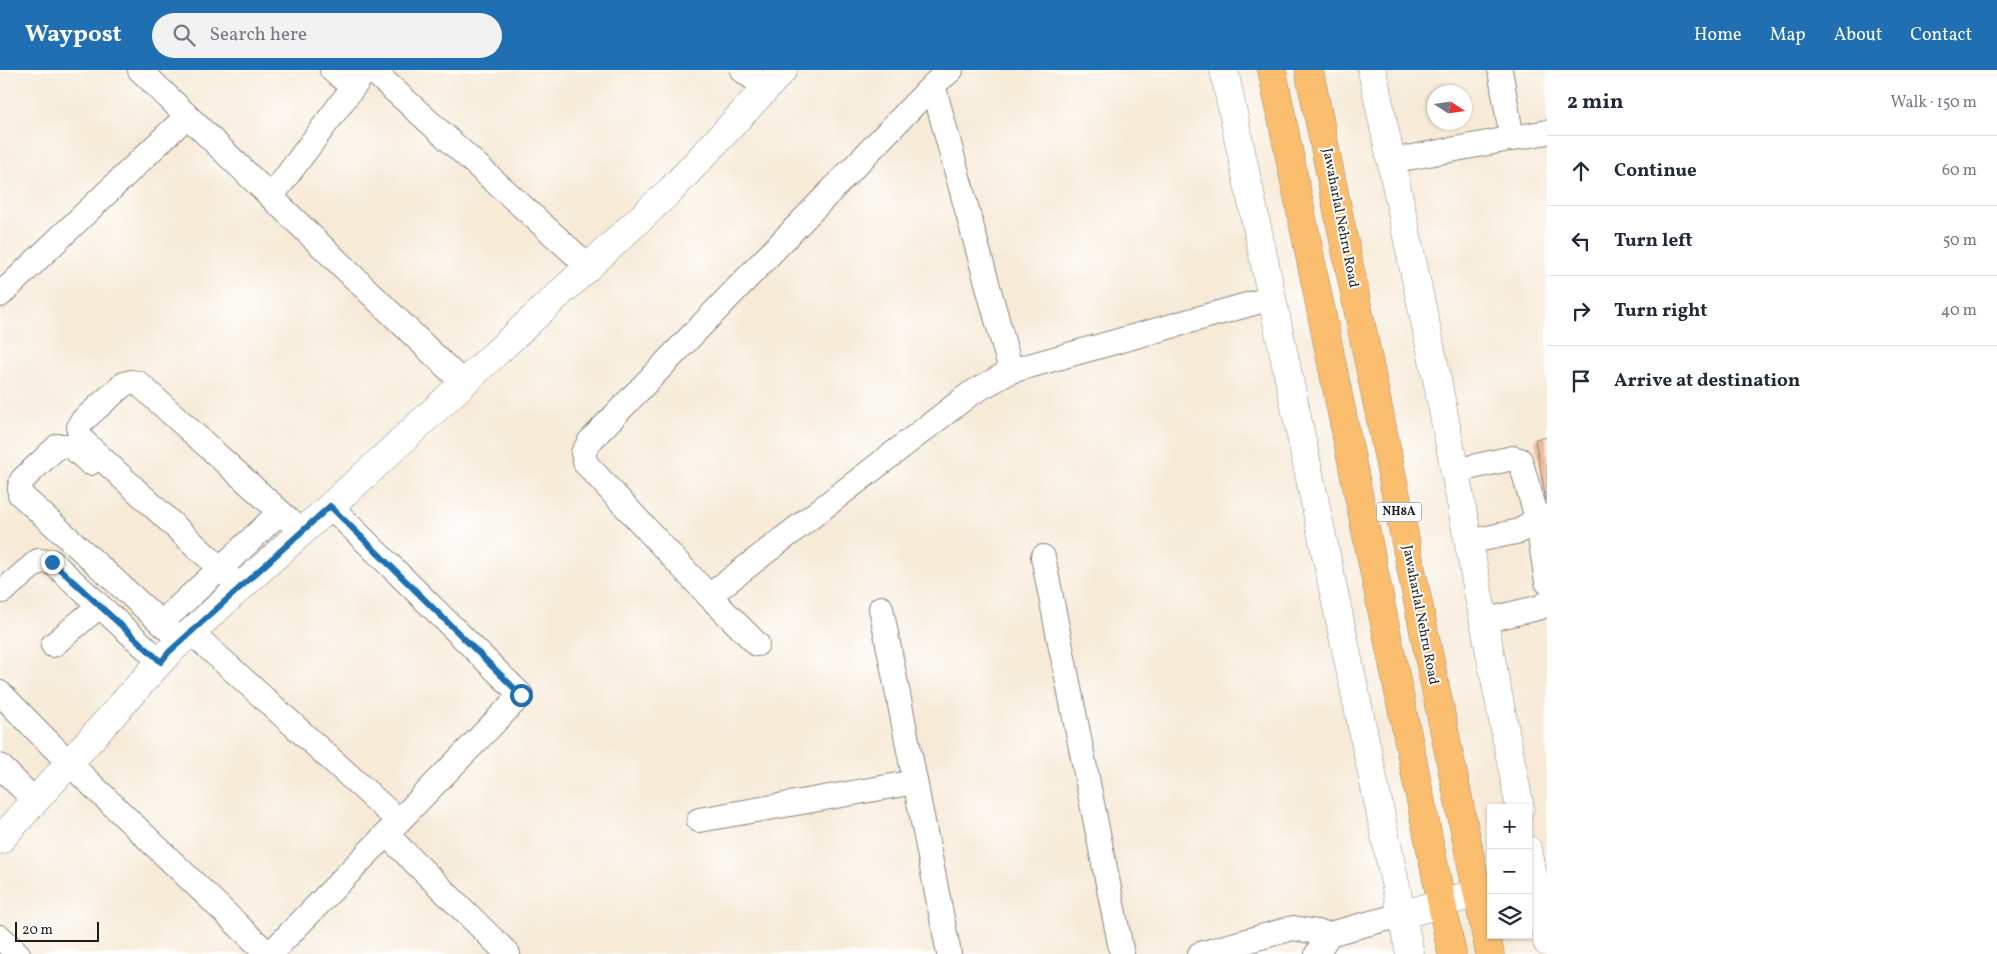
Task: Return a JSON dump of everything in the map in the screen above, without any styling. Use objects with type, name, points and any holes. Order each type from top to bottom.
[{"type":"main road","name":"NH8A","points":[[1272,70],[1452,954]]},
{"type":"main road","name":"Jawaharlal Nehru Road","points":[[1309,70],[1484,891],[1490,954]]},
{"type":"street","points":[[140,70],[463,383]]},
{"type":"street","points":[[271,197],[360,78],[332,70]]},
{"type":"street","points":[[372,70],[589,266]]},
{"type":"street","points":[[0,840],[161,662],[186,637],[671,190],[774,79],[742,70]]},
{"type":"street","points":[[757,644],[709,596],[586,464],[583,453],[590,441],[932,85],[951,70]]},
{"type":"street","points":[[1224,70],[1410,954]]},
{"type":"street","points":[[1372,70],[1454,471],[1519,804]]},
{"type":"street","points":[[1500,70],[1512,139]]},
{"type":"street","points":[[932,85],[1011,371]]},
{"type":"street","points":[[0,295],[187,116]]},
{"type":"street","points":[[1391,161],[1547,132]]},
{"type":"street","points":[[709,596],[970,394],[1011,371],[1272,298]]},
{"type":"street","points":[[217,571],[81,439],[78,431],[82,421],[124,384],[138,383],[302,532]]},
{"type":"street","points":[[238,590],[71,446],[58,446],[22,480],[20,494],[161,623],[186,637],[392,828],[508,954]]},
{"type":"street","points":[[1454,471],[1517,458],[1520,460],[1542,517],[1547,582]]},
{"type":"street","points":[[0,693],[269,954],[521,695],[330,506]]},
{"type":"street","points":[[161,623],[280,512]]},
{"type":"street","points":[[1468,542],[1520,531],[1542,517]]},
{"type":"street","points":[[1043,557],[1122,954]]},
{"type":"street","points":[[3,591],[38,561],[46,560],[52,562],[161,662]]},
{"type":"street","points":[[1483,621],[1541,607],[1547,603]]},
{"type":"street","points":[[53,645],[99,606]]},
{"type":"street","points":[[881,608],[949,954]]},
{"type":"street","points":[[0,766],[35,800]]},
{"type":"street","points":[[699,820],[915,782]]},
{"type":"street","points":[[1532,864],[1547,942]]},
{"type":"street","points":[[1200,954],[1293,928],[1329,934],[1484,891]]},
{"type":"street","points":[[1317,954],[1329,934]]},
{"type":"street","points":[[0,937],[18,954]]},
{"type":"building","points":[[1547,437],[1547,501],[1546,501],[1535,439]]},
{"type":"route","points":[[52,562],[161,662],[169,652],[330,506],[521,695]]}]
